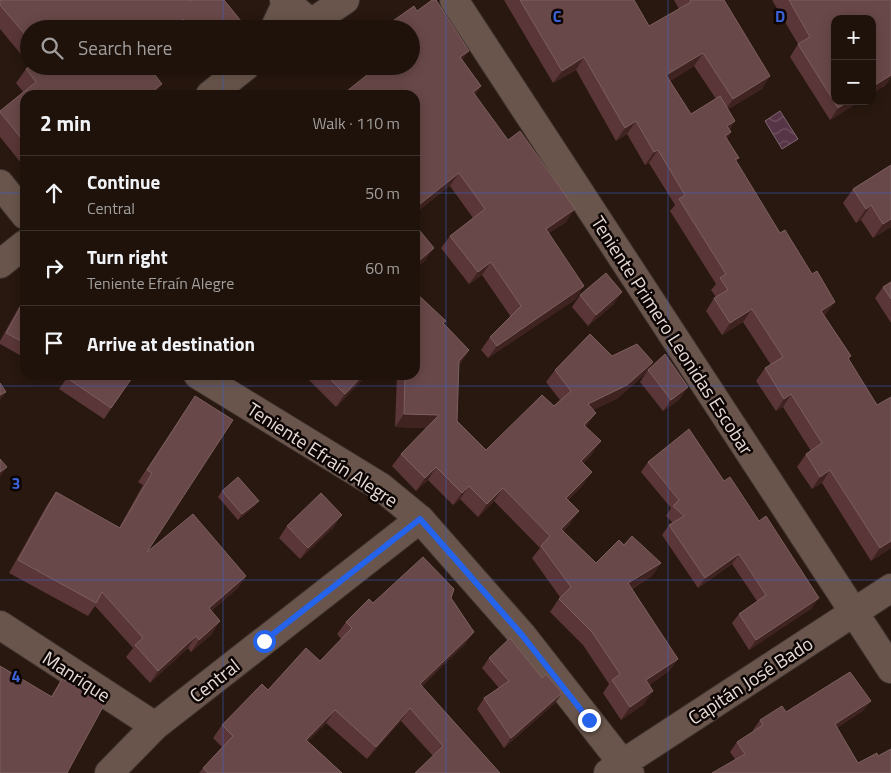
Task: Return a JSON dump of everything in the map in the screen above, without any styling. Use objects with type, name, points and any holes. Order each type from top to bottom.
[{"type":"street","points":[[316,20],[345,0]]},
{"type":"street","name":"Teniente Primero Leonidas Escobar","points":[[454,0],[891,669]]},
{"type":"street","points":[[278,20],[286,1],[302,20]]},
{"type":"street","points":[[216,90],[235,75]]},
{"type":"street","points":[[0,184],[20,210]]},
{"type":"street","name":"Teniente Efraín Alegre","points":[[206,380],[381,487],[420,519],[522,635],[621,770]]},
{"type":"street","name":"Central","points":[[109,773],[155,726],[420,519]]},
{"type":"street","name":"Capitán José Bado","points":[[621,770],[891,588]]},
{"type":"street","name":"Manrique","points":[[0,625],[155,726]]},
{"type":"water","points":[[780,111],[798,139],[782,149],[765,121]]},
{"type":"building","points":[[0,0],[224,0],[240,20],[20,20],[20,28],[0,5]]},
{"type":"building","points":[[432,0],[436,0],[469,51],[460,57],[481,86],[473,92],[508,140],[520,131],[575,209],[546,229],[584,286],[497,346],[490,337],[521,306],[491,262],[478,272],[450,236],[485,209],[459,173],[420,204],[420,90],[348,90],[367,75],[420,75],[420,20],[394,20],[414,6],[417,11]]},
{"type":"building","points":[[520,0],[634,0],[649,26],[691,2],[690,0],[724,0],[770,76],[733,99],[703,53],[666,75],[691,114],[720,96],[735,121],[727,126],[731,132],[725,136],[739,158],[735,159],[780,233],[785,230],[812,274],[817,271],[835,302],[821,311],[851,356],[848,358],[877,405],[891,397],[891,541],[880,548],[830,470],[820,477],[806,454],[822,443],[791,394],[784,399],[765,368],[783,357],[752,309],[730,323],[714,298],[728,290],[720,278],[726,274],[679,199],[685,195],[658,150],[654,152],[636,121],[625,128],[584,57],[562,71]]},
{"type":"building","points":[[789,0],[891,0],[891,75],[876,84],[876,15],[831,15],[831,97],[798,44],[810,37]]},
{"type":"building","points":[[31,75],[155,75],[162,84],[154,90],[26,90],[36,82]]},
{"type":"building","points":[[20,95],[20,137],[0,112]]},
{"type":"building","points":[[891,165],[891,219],[883,224],[871,205],[866,209],[853,189]]},
{"type":"building","points":[[420,231],[434,248],[420,260]]},
{"type":"building","points":[[606,273],[622,292],[596,315],[580,295]]},
{"type":"building","points":[[891,282],[891,299],[883,287]]},
{"type":"building","points":[[420,297],[446,321],[443,323],[469,350],[459,361],[457,421],[486,450],[542,395],[554,406],[571,391],[555,370],[590,334],[612,356],[637,344],[653,362],[627,385],[588,404],[596,413],[584,425],[601,441],[581,461],[592,472],[566,498],[579,511],[561,529],[596,563],[619,540],[624,545],[632,536],[661,563],[628,583],[678,659],[646,680],[653,691],[630,707],[612,680],[620,674],[592,632],[559,599],[571,587],[541,546],[550,536],[503,488],[487,504],[469,486],[462,493],[436,467],[425,478],[401,454],[439,415],[404,414],[405,380],[420,380]]},
{"type":"building","points":[[20,308],[20,340],[6,333]]},
{"type":"building","points":[[665,354],[688,387],[671,400],[648,370]]},
{"type":"building","points":[[70,380],[131,380],[111,408]]},
{"type":"building","points":[[331,380],[358,380],[345,394]]},
{"type":"building","points":[[0,383],[6,392],[0,395]]},
{"type":"building","points":[[195,396],[233,420],[147,552],[193,514],[246,576],[209,608],[220,621],[199,640],[196,636],[158,671],[135,645],[143,638],[102,592],[96,603],[18,560],[56,492],[120,528],[152,473],[147,470]]},
{"type":"building","points":[[689,429],[724,481],[730,477],[759,521],[766,516],[819,598],[756,640],[739,614],[766,595],[739,554],[705,578],[669,525],[684,516],[673,506],[679,500],[648,462]]},
{"type":"building","points":[[0,459],[7,467],[0,472]]},
{"type":"building","points":[[238,477],[259,501],[242,514],[222,491]]},
{"type":"building","points":[[321,493],[342,515],[308,548],[287,526]]},
{"type":"building","points":[[423,557],[454,589],[451,598],[474,632],[420,684],[500,773],[415,773],[443,746],[410,708],[376,747],[335,710],[306,740],[342,773],[208,773],[203,768],[233,736],[222,725],[262,684],[268,690],[306,648],[320,661],[352,628],[346,622],[369,599],[373,603]]},
{"type":"building","points":[[510,638],[542,678],[546,674],[562,693],[511,738],[484,698],[509,681],[489,658]]},
{"type":"building","points":[[0,666],[52,697],[62,679],[105,703],[67,773],[0,773]]},
{"type":"building","points":[[850,672],[871,701],[835,724],[858,763],[877,753],[878,756],[891,749],[891,773],[712,773],[745,754],[737,742],[763,725],[760,720],[782,706],[786,712]]},
{"type":"route","points":[[264,641],[420,519],[522,635],[589,720]]}]
